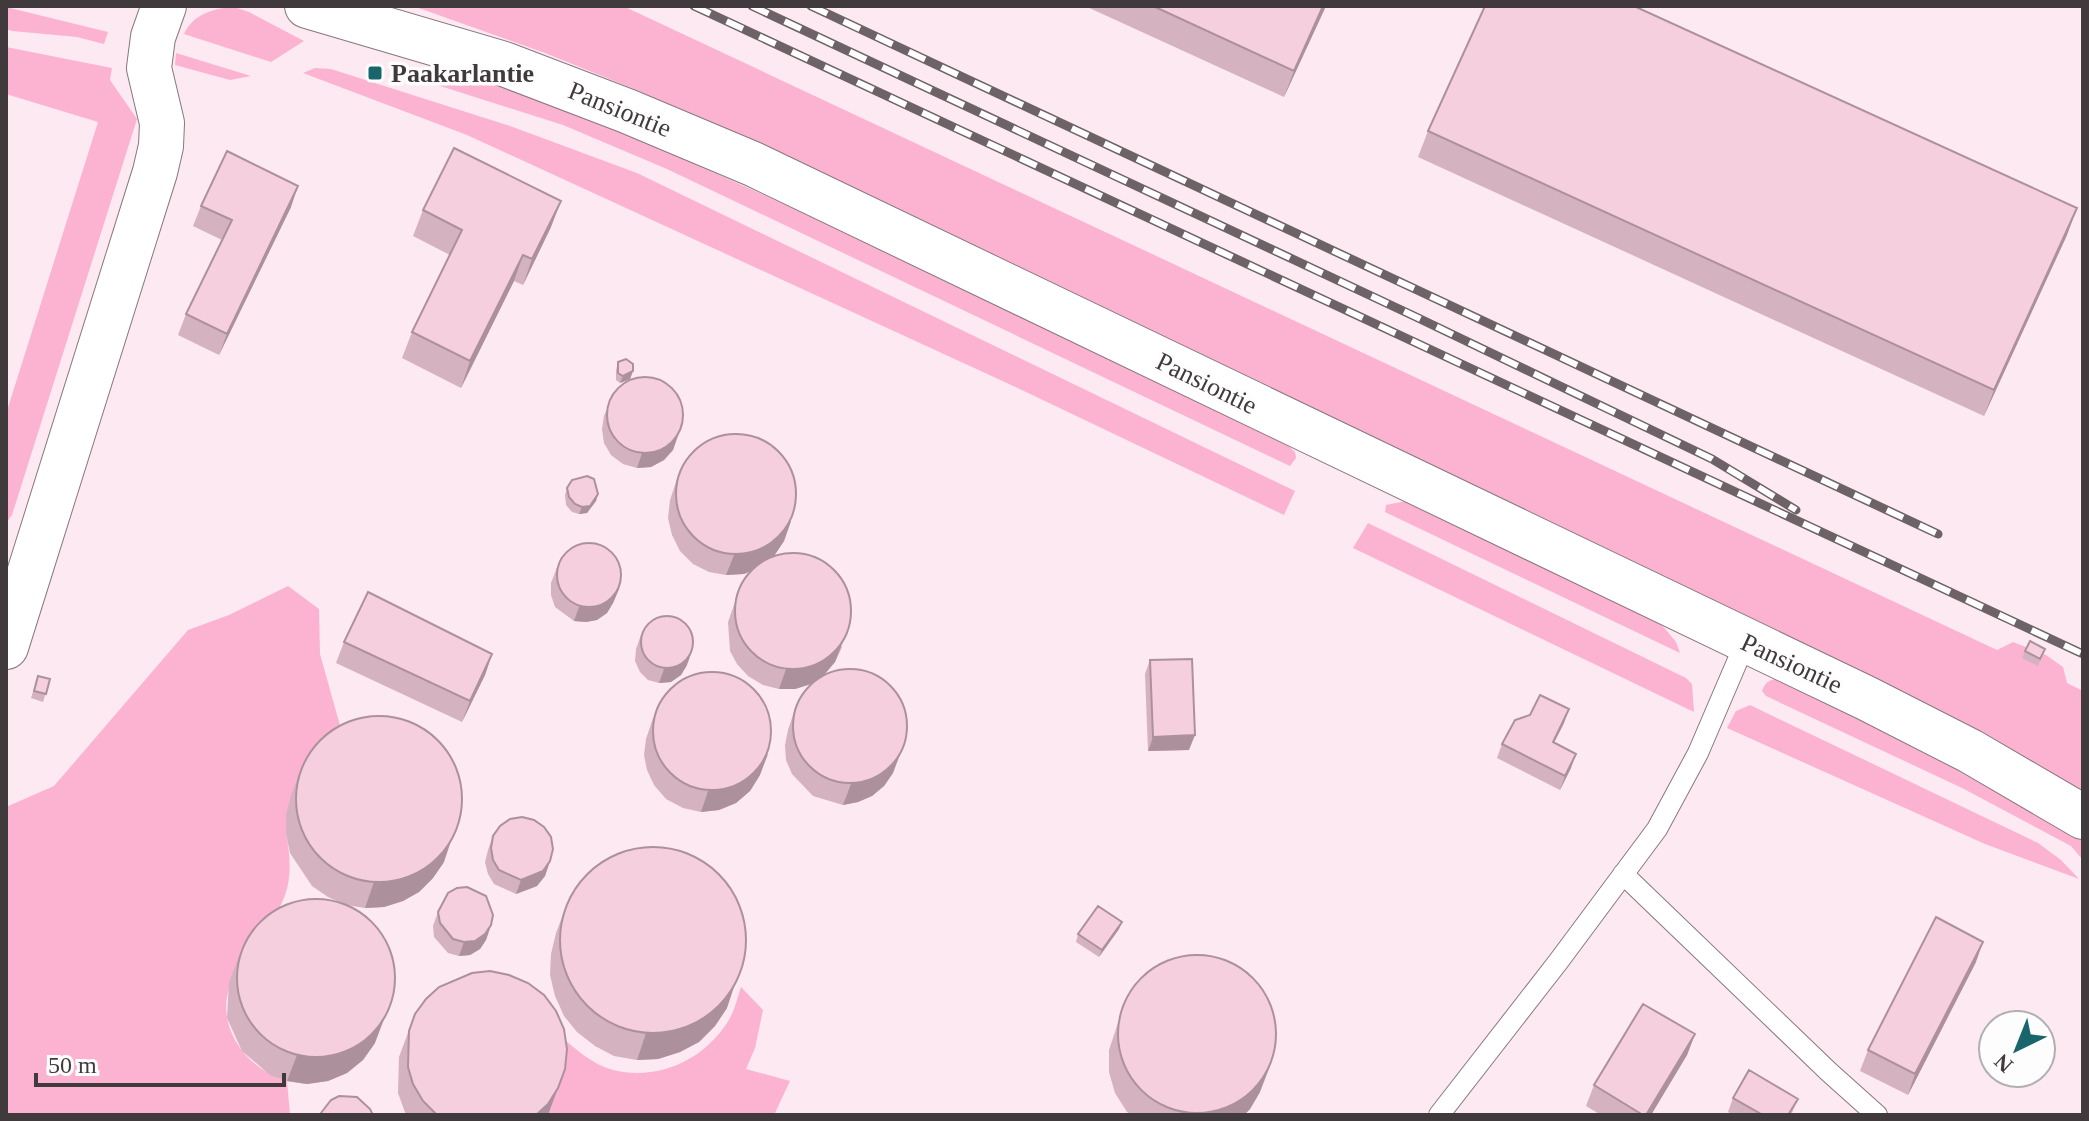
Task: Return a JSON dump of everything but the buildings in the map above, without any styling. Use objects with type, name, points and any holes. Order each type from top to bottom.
[{"type":"street","points":[[6,647],[155,172],[162,123],[149,68],[153,37],[164,6]]},
{"type":"street","name":"Pansiontie","points":[[307,6],[504,64],[753,164],[1746,641],[1970,751],[2083,817]]},
{"type":"lane","points":[[1439,1115],[1657,829],[1698,753],[1746,641]]},
{"type":"lane","points":[[1623,874],[1877,1115]]},
{"type":"shaded area","points":[[413,6],[623,6],[1997,650],[2013,642],[2046,655],[2063,667],[2067,683],[2083,691],[2083,790],[1799,646],[760,146],[639,91],[545,53]]},
{"type":"shaded area","points":[[6,7],[108,32],[104,44],[77,37],[12,31],[6,29]]},
{"type":"shaded area","points":[[234,7],[304,41],[271,62],[184,34],[193,21],[205,13]]},
{"type":"shaded area","points":[[6,47],[112,68],[110,80],[137,119],[12,515],[6,523],[6,414],[98,122],[6,94]]},
{"type":"shaded area","points":[[176,53],[251,76],[230,80],[175,65]]},
{"type":"shaded area","points":[[315,68],[331,69],[510,126],[637,173],[1295,491],[1284,515],[1009,384],[467,135],[303,73]]},
{"type":"shaded area","points":[[409,68],[449,74],[528,95],[642,141],[859,238],[1282,440],[1295,452],[1296,458],[1290,466],[667,169],[563,125],[412,77]]},
{"type":"shaded area","points":[[1406,501],[1657,619],[1676,642],[1680,653],[1385,512],[1386,505]]},
{"type":"shaded area","points":[[1368,523],[1686,678],[1692,684],[1694,712],[1353,548]]},
{"type":"shaded area","points":[[288,586],[319,609],[320,654],[344,740],[286,834],[290,865],[285,895],[232,981],[227,999],[227,1018],[235,1040],[245,1054],[271,1074],[287,1081],[290,1115],[6,1115],[6,807],[54,786],[188,630],[229,615]]},
{"type":"shaded area","points":[[1776,679],[1786,680],[1970,773],[2083,837],[2083,860],[2071,846],[1962,788],[1766,696],[1762,691],[1764,686]]},
{"type":"shaded area","points":[[1750,705],[2038,843],[2061,860],[2079,879],[1985,844],[1727,728],[1736,711]]},
{"type":"shaded area","points":[[741,987],[763,1010],[755,1048],[746,1069],[790,1081],[774,1115],[548,1115],[555,1096],[556,1032],[597,1064],[613,1070],[630,1073],[663,1070],[692,1057],[717,1036],[732,1015]]},
{"type":"railway","points":[[694,6],[2083,654]]},
{"type":"railway","points":[[752,6],[1712,459],[1796,510]]},
{"type":"railway","points":[[811,6],[1938,534]]},
{"type":"place","name":"Paakarlantie","points":[[375,73]]}]
